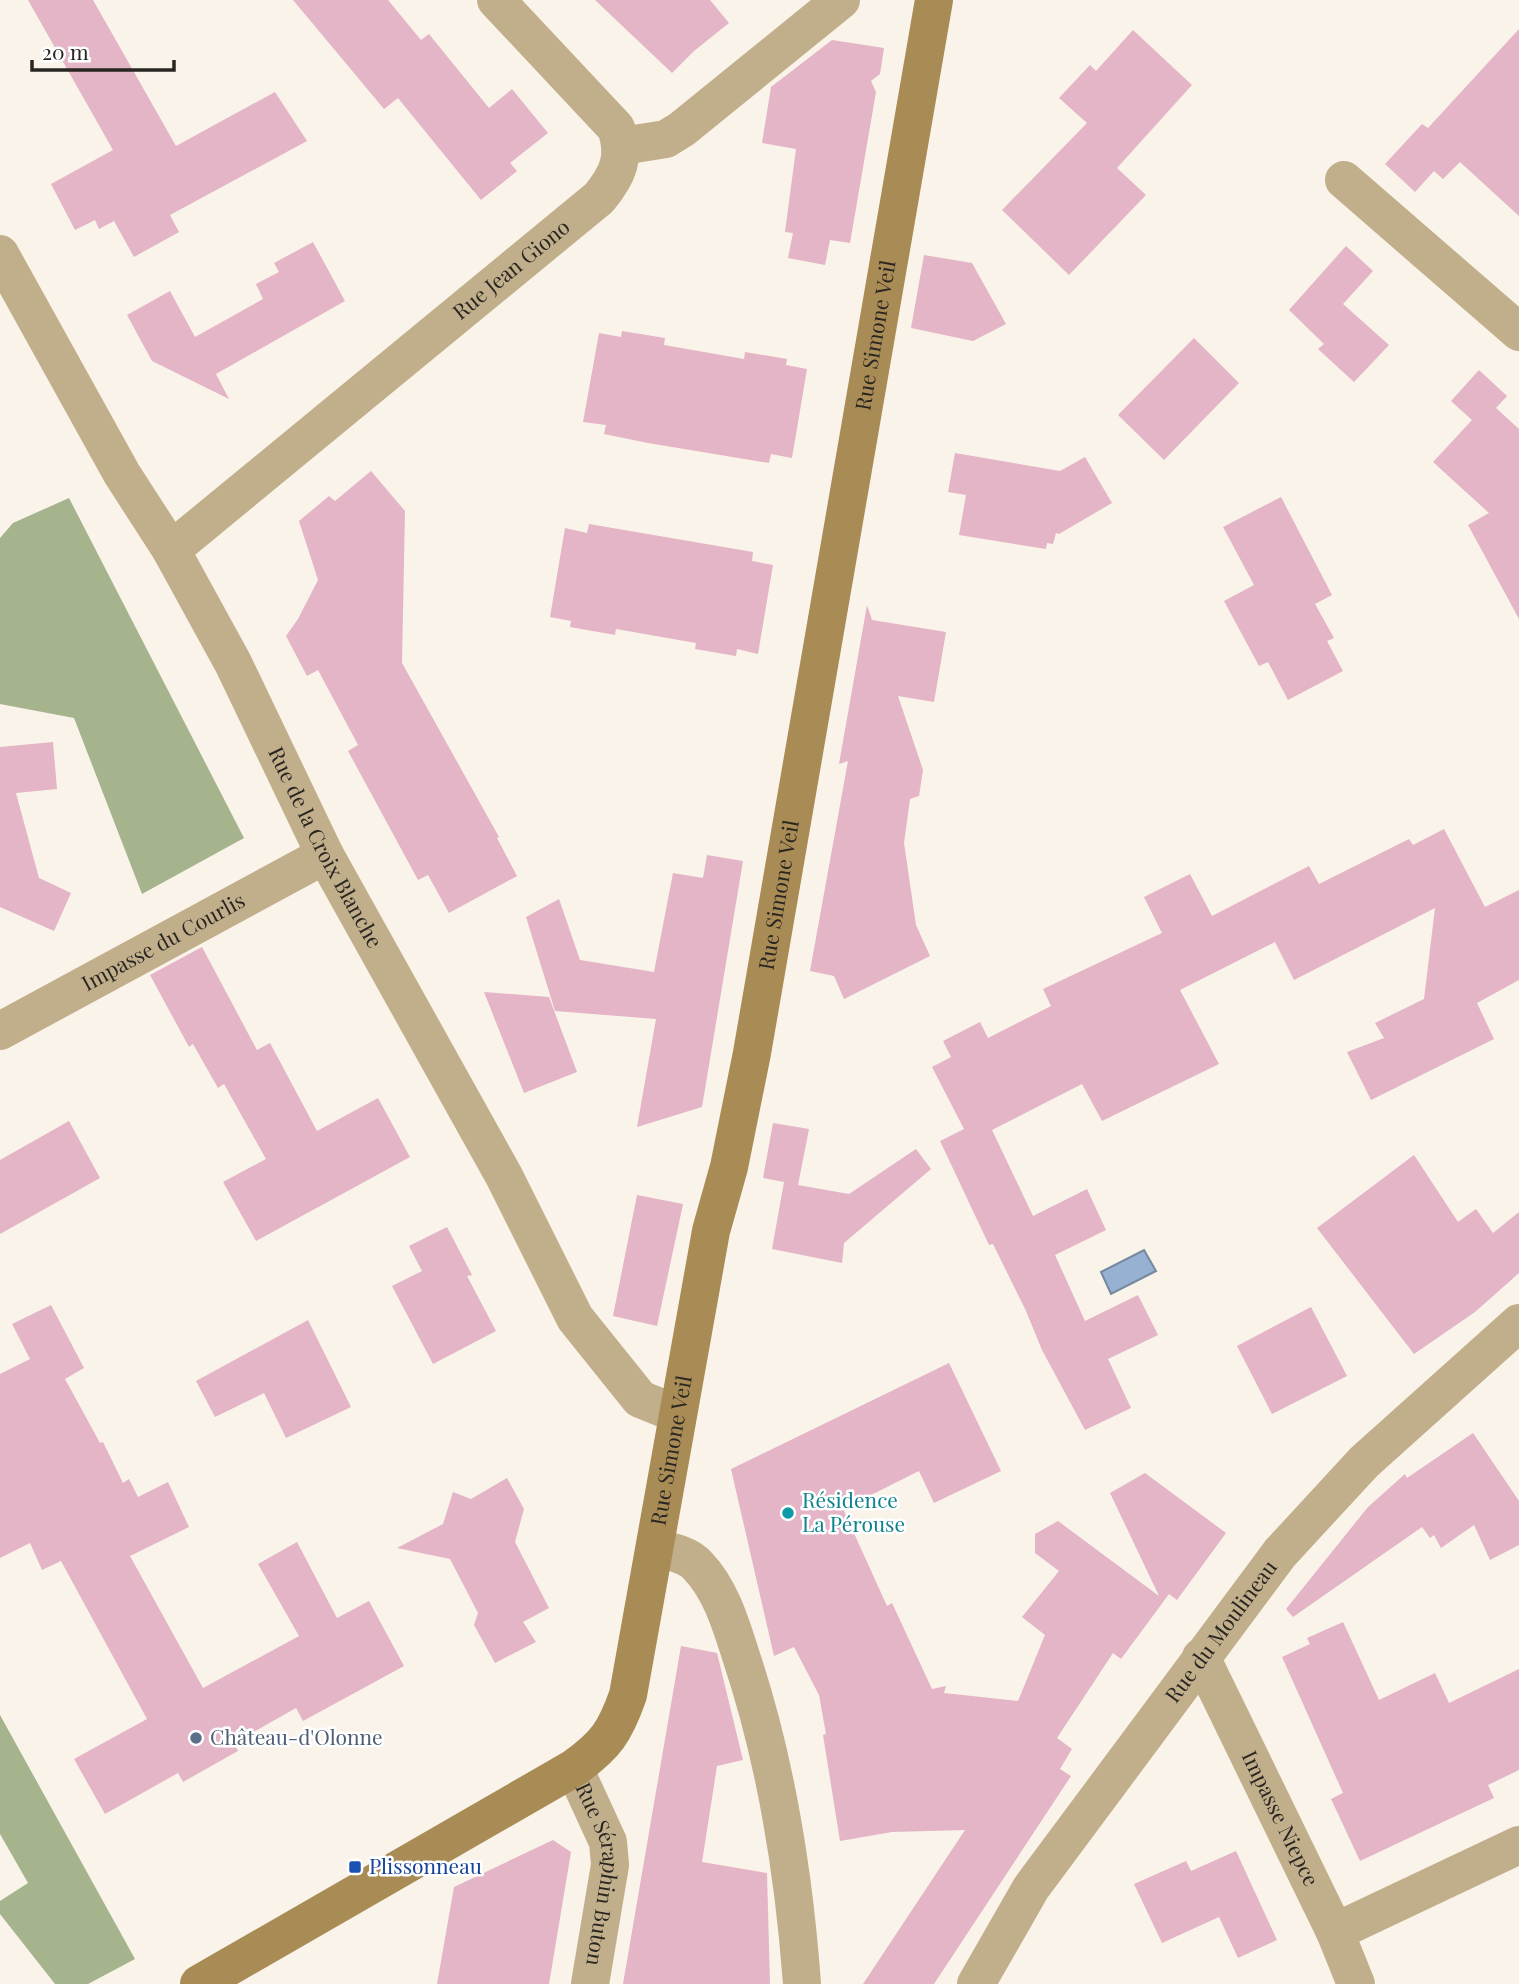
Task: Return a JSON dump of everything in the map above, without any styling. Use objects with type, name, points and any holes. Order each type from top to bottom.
[{"type":"main road","name":"Rue Simone Veil","points":[[200,1984],[574,1768],[600,1749],[617,1727],[628,1695],[711,1231],[729,1167],[752,1052],[934,0]]},
{"type":"street","points":[[496,0],[605,114],[616,128],[622,146],[666,139],[682,129],[841,0]]},
{"type":"street","name":"Rue Jean Giono","points":[[171,550],[223,511],[599,198],[612,182],[620,165],[622,146]]},
{"type":"street","points":[[1344,180],[1519,332]]},
{"type":"street","name":"Rue de la Croix Blanche","points":[[0,254],[122,474],[171,550],[233,663],[325,855],[504,1176],[575,1318],[640,1399],[677,1414]]},
{"type":"street","name":"Impasse du Courlis","points":[[0,1031],[325,855]]},
{"type":"street","name":"Rue du Moulineau","points":[[976,1984],[1031,1888],[1280,1553],[1364,1462],[1519,1323]]},
{"type":"street","points":[[655,1548],[696,1563],[711,1581],[734,1634],[758,1708],[776,1798],[797,1919],[802,1984]]},
{"type":"street","name":"Impasse Niepce","points":[[1201,1657],[1335,1932],[1356,1984]]},
{"type":"street","name":"Rue Séraphin Buton","points":[[574,1768],[608,1842],[610,1865],[590,1984]]},
{"type":"street","points":[[1335,1932],[1519,1845]]},
{"type":"green space","points":[[69,498],[244,838],[142,894],[74,718],[0,704],[0,538],[13,523]]},
{"type":"green space","points":[[0,1715],[135,1959],[88,1984],[55,1984],[0,1914],[0,1901],[28,1883],[0,1834]]},
{"type":"water","points":[[1144,1250],[1156,1271],[1111,1294],[1101,1272]]},
{"type":"building","points":[[28,0],[93,0],[176,146],[275,92],[307,141],[170,215],[179,232],[134,257],[114,221],[99,229],[95,220],[75,230],[51,184],[113,150]]},
{"type":"building","points":[[293,0],[388,0],[421,40],[429,34],[489,108],[512,89],[548,133],[510,163],[517,171],[481,200],[398,98],[384,109]]},
{"type":"building","points":[[595,0],[710,0],[729,23],[672,73]]},
{"type":"building","points":[[1519,29],[1519,216],[1460,162],[1443,179],[1434,171],[1415,192],[1385,164],[1422,124],[1428,128]]},
{"type":"building","points":[[1133,30],[1192,85],[1117,168],[1146,195],[1069,275],[1002,210],[1087,123],[1059,98],[1090,65],[1096,71]]},
{"type":"building","points":[[832,40],[884,48],[880,74],[871,81],[876,92],[850,243],[830,240],[825,265],[788,258],[793,233],[785,232],[796,149],[762,143],[771,87]]},
{"type":"building","points":[[313,242],[345,301],[216,374],[229,399],[152,361],[127,315],[170,291],[195,337],[263,299],[256,284],[279,272],[274,263]]},
{"type":"building","points":[[1346,246],[1373,271],[1343,304],[1389,345],[1354,382],[1318,349],[1324,344],[1289,310]]},
{"type":"building","points":[[924,255],[972,263],[1006,324],[973,341],[911,328]]},
{"type":"building","points":[[622,331],[665,338],[664,345],[744,359],[745,352],[787,359],[786,365],[807,369],[792,458],[771,454],[769,463],[648,443],[604,434],[606,425],[583,422],[599,333],[621,337]]},
{"type":"building","points":[[1194,338],[1239,383],[1164,460],[1118,415]]},
{"type":"building","points":[[1479,370],[1507,396],[1496,408],[1519,429],[1519,619],[1468,525],[1489,513],[1433,462],[1472,420],[1451,401]]},
{"type":"building","points":[[955,453],[1060,471],[1085,457],[1112,503],[1059,534],[1056,533],[1053,544],[1047,543],[1046,549],[959,535],[966,495],[948,492]]},
{"type":"building","points":[[371,471],[405,511],[402,663],[499,837],[497,838],[517,876],[449,913],[428,875],[418,880],[348,751],[358,745],[318,670],[307,676],[286,636],[318,580],[299,521],[329,496],[335,501]]},
{"type":"building","points":[[1281,497],[1332,595],[1315,604],[1334,638],[1327,641],[1343,671],[1288,700],[1268,662],[1259,666],[1224,601],[1254,585],[1223,527]]},
{"type":"building","points":[[589,524],[753,552],[752,561],[773,565],[758,654],[737,649],[736,656],[695,649],[696,643],[616,629],[615,635],[570,627],[571,621],[550,617],[565,528],[587,533]]},
{"type":"building","points":[[867,605],[872,620],[946,632],[934,702],[898,696],[923,770],[919,796],[910,799],[904,843],[916,925],[930,956],[844,999],[834,976],[810,971],[848,761],[839,764]]},
{"type":"building","points":[[53,742],[57,789],[16,793],[39,878],[71,893],[54,931],[0,907],[0,747]]},
{"type":"building","points":[[1444,829],[1485,907],[1519,890],[1519,980],[1477,1003],[1494,1039],[1371,1100],[1347,1052],[1384,1038],[1375,1023],[1424,999],[1435,908],[1294,980],[1275,942],[1180,990],[1219,1064],[1102,1121],[1082,1084],[992,1130],[1033,1216],[1087,1189],[1106,1230],[1055,1255],[1085,1321],[1138,1295],[1158,1335],[1108,1359],[1131,1408],[1085,1430],[1042,1350],[993,1244],[989,1245],[940,1141],[964,1129],[932,1067],[951,1057],[943,1041],[980,1022],[988,1038],[1051,1006],[1043,989],[1162,933],[1144,897],[1190,874],[1212,916],[1309,866],[1319,884],[1409,839],[1413,845]]},
{"type":"building","points":[[707,855],[743,861],[702,1107],[637,1127],[656,1019],[555,1011],[526,917],[559,899],[580,960],[654,972],[673,873],[703,878]]},
{"type":"building","points":[[202,947],[257,1050],[270,1043],[317,1131],[378,1098],[410,1157],[256,1241],[223,1182],[266,1159],[224,1084],[218,1088],[193,1044],[189,1047],[150,975]]},
{"type":"building","points":[[484,992],[549,997],[577,1072],[524,1093]]},
{"type":"building","points":[[69,1121],[100,1178],[0,1234],[0,1160]]},
{"type":"building","points":[[773,1123],[809,1129],[798,1185],[849,1194],[916,1149],[931,1169],[844,1243],[842,1263],[772,1249],[784,1182],[763,1178]]},
{"type":"building","points":[[1414,1155],[1458,1222],[1476,1209],[1493,1233],[1519,1212],[1519,1273],[1475,1312],[1414,1354],[1317,1228]]},
{"type":"building","points":[[637,1195],[683,1204],[657,1326],[613,1316]]},
{"type":"building","points":[[447,1227],[472,1275],[467,1276],[496,1331],[433,1364],[392,1286],[422,1271],[409,1246]]},
{"type":"building","points":[[51,1305],[84,1368],[65,1379],[100,1443],[103,1442],[123,1483],[129,1479],[138,1497],[168,1482],[189,1527],[130,1556],[203,1688],[299,1636],[258,1564],[297,1542],[337,1618],[369,1601],[404,1666],[303,1721],[296,1708],[234,1743],[238,1751],[183,1782],[178,1773],[105,1814],[74,1759],[147,1719],[61,1561],[42,1570],[30,1543],[0,1558],[0,1374],[30,1359],[12,1324]]},
{"type":"building","points":[[1311,1307],[1347,1376],[1272,1414],[1237,1346]]},
{"type":"building","points":[[308,1320],[351,1407],[286,1438],[264,1393],[215,1417],[196,1381]]},
{"type":"building","points":[[949,1363],[1001,1471],[934,1503],[919,1471],[843,1509],[887,1606],[892,1603],[932,1689],[946,1686],[944,1693],[1018,1701],[1045,1635],[1022,1617],[1059,1571],[1035,1553],[1035,1534],[1058,1521],[1159,1596],[1110,1493],[1145,1473],[1226,1533],[1177,1600],[1169,1594],[1121,1659],[1113,1653],[1057,1738],[1072,1749],[1060,1769],[1071,1776],[934,1984],[863,1984],[965,1830],[892,1832],[840,1841],[819,1695],[794,1647],[774,1656],[731,1469]]},
{"type":"building","points":[[1473,1433],[1519,1501],[1519,1545],[1490,1560],[1474,1525],[1441,1548],[1434,1535],[1430,1538],[1422,1527],[1293,1617],[1286,1609],[1368,1507],[1405,1474],[1407,1478]]},
{"type":"building","points":[[507,1478],[524,1509],[515,1542],[549,1608],[523,1622],[536,1642],[495,1663],[474,1625],[478,1613],[450,1559],[397,1548],[443,1524],[453,1492],[471,1499]]},
{"type":"building","points":[[1343,1622],[1379,1700],[1435,1673],[1449,1703],[1519,1669],[1519,1770],[1488,1785],[1494,1798],[1360,1861],[1331,1799],[1343,1793],[1282,1657],[1310,1644],[1307,1638]]},
{"type":"building","points":[[681,1646],[717,1653],[743,1760],[717,1766],[702,1862],[767,1873],[770,1984],[623,1984]]},
{"type":"building","points":[[553,1840],[571,1852],[549,1984],[437,1984],[454,1887]]},
{"type":"building","points":[[1236,1851],[1277,1940],[1238,1958],[1219,1917],[1162,1943],[1134,1884],[1186,1861],[1191,1871]]},
{"type":"place","name":"Résidence La Pérouse","points":[[788,1513]]},
{"type":"place","name":"Château-d'Olonne","points":[[196,1738]]},
{"type":"place","name":"Plissonneau","points":[[355,1867]]}]
